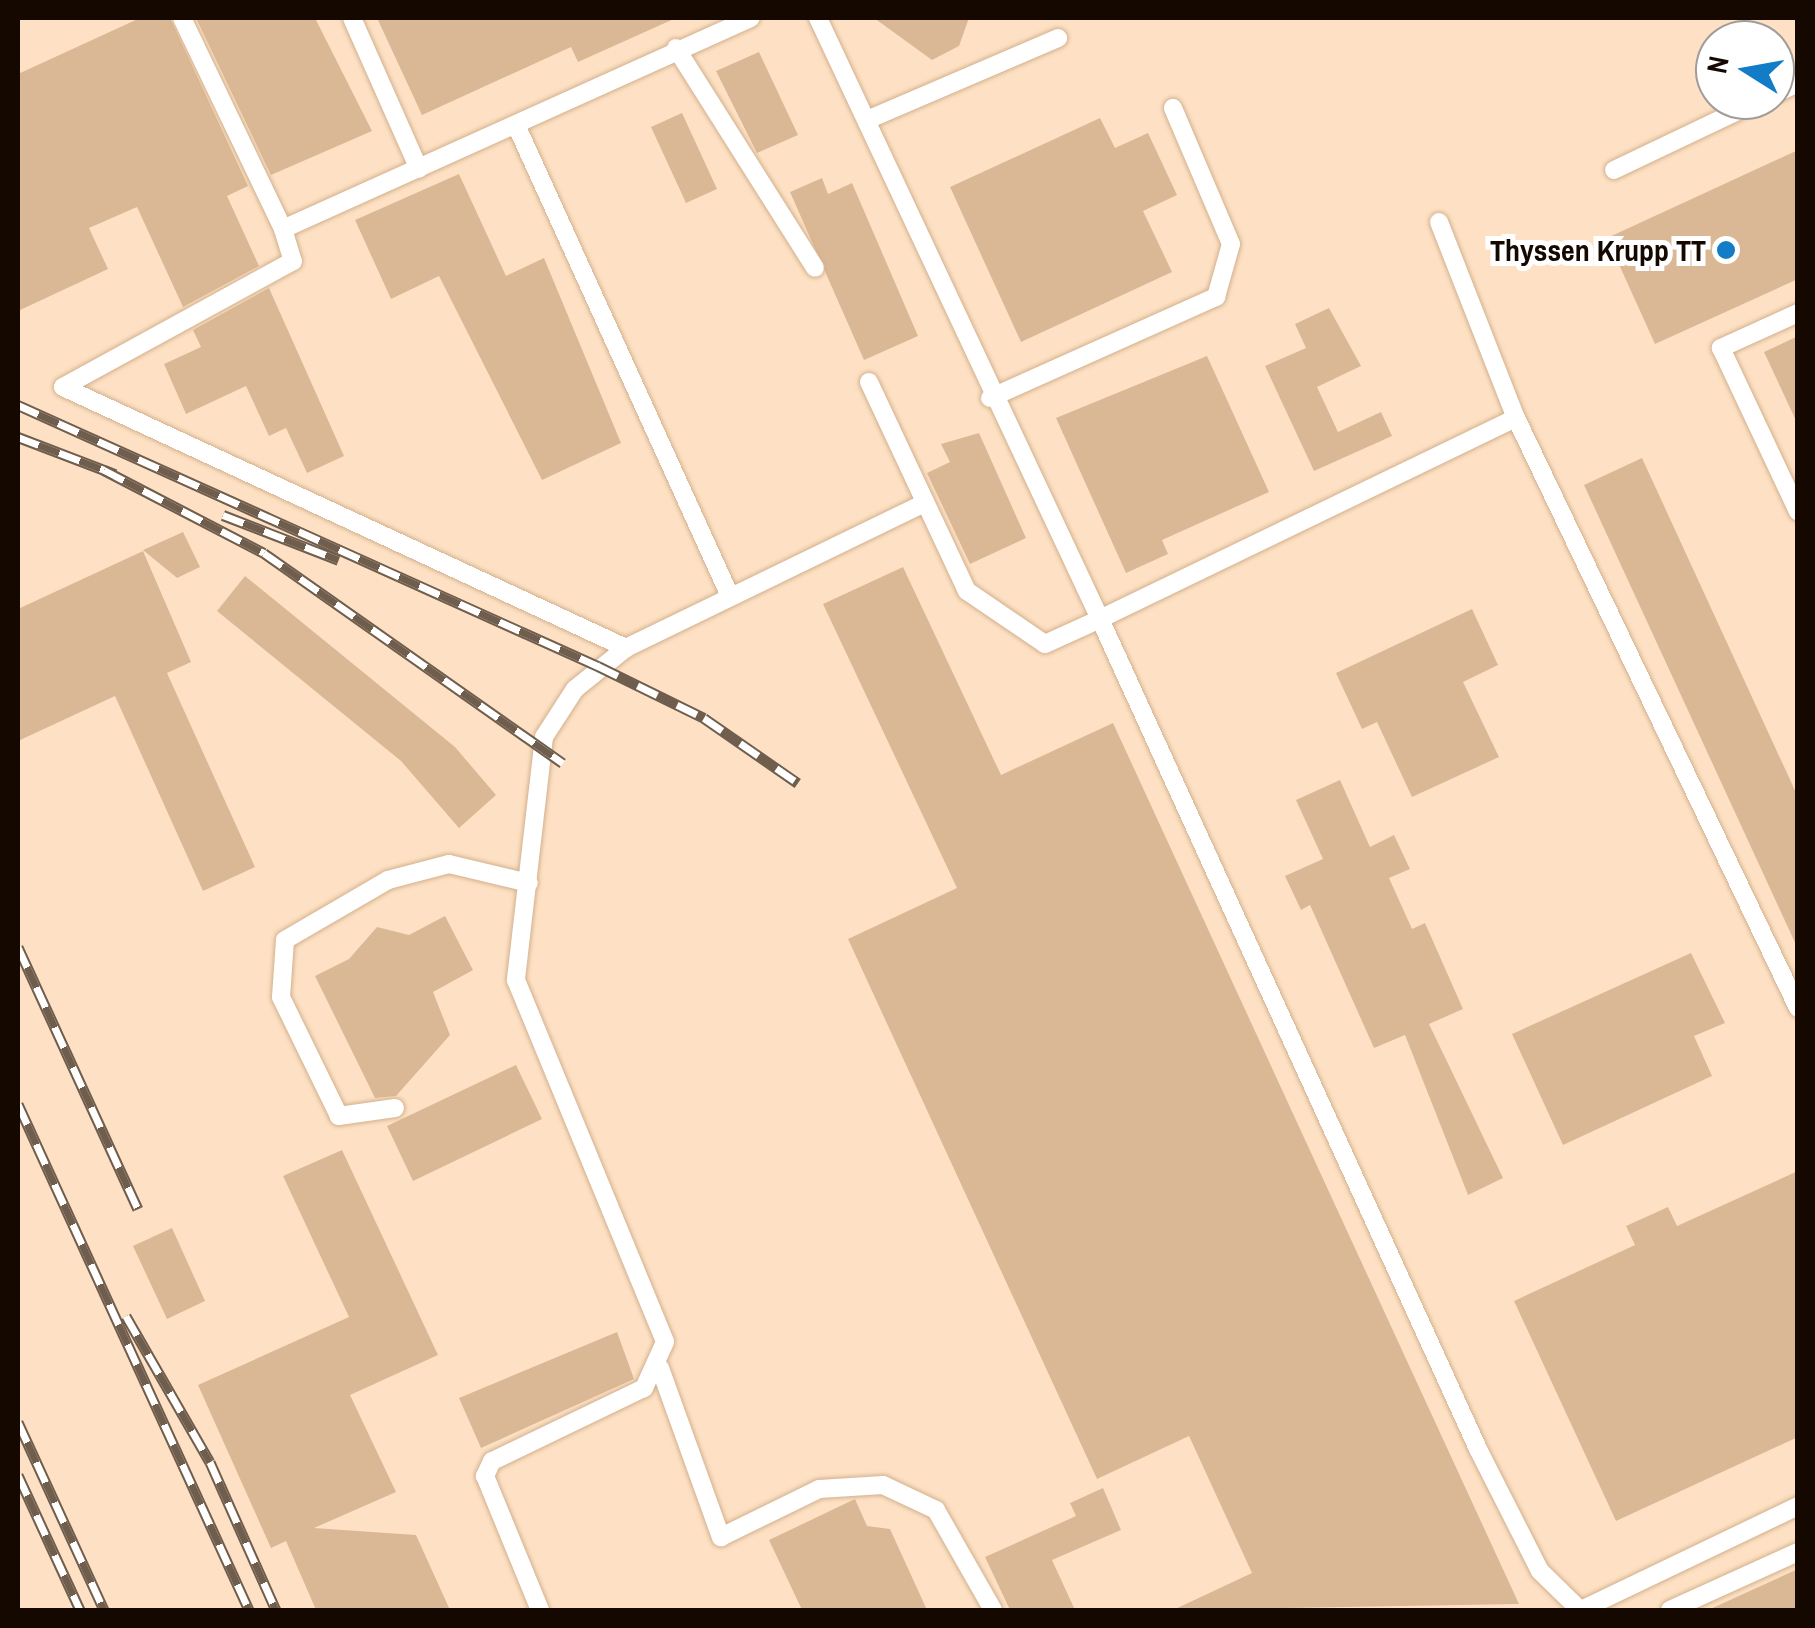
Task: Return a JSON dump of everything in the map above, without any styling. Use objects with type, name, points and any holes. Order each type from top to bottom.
[{"type":"lane","points":[[182,18],[282,228],[293,261],[63,387],[626,648]]},
{"type":"lane","points":[[352,18],[419,168]]},
{"type":"lane","points":[[282,228],[517,126],[676,48],[751,18]]},
{"type":"lane","points":[[818,18],[990,398],[1100,620],[1478,1449],[1540,1571],[1580,1610],[1798,1506]]},
{"type":"lane","points":[[867,120],[1058,38]]},
{"type":"lane","points":[[676,48],[788,213],[815,268]]},
{"type":"lane","points":[[990,398],[1216,297],[1231,244],[1173,108]]},
{"type":"lane","points":[[1614,170],[1720,120]]},
{"type":"lane","points":[[517,126],[730,594]]},
{"type":"lane","points":[[1439,222],[1516,418],[1798,1008]]},
{"type":"lane","points":[[1798,313],[1721,348],[1798,512]]},
{"type":"lane","points":[[870,382],[967,591],[1045,644],[1516,418]]},
{"type":"lane","points":[[540,1610],[488,1498],[492,1461],[644,1388],[660,1368],[665,1342],[516,980],[544,737],[575,689],[626,648],[730,594],[924,503]]},
{"type":"lane","points":[[395,1108],[339,1116],[281,998],[285,940],[388,880],[449,864],[529,882]]},
{"type":"lane","points":[[660,1368],[721,1538],[818,1489],[883,1485],[936,1510],[993,1610]]},
{"type":"lane","points":[[1670,1610],[1798,1552]]},
{"type":"building","points":[[140,18],[170,18],[248,186],[227,196],[259,266],[183,307],[137,207],[89,228],[108,269],[18,311],[18,74]]},
{"type":"building","points":[[196,18],[315,18],[372,131],[271,175]]},
{"type":"building","points":[[377,18],[676,18],[578,62],[571,47],[422,115]]},
{"type":"building","points":[[874,18],[969,18],[959,46],[932,60]]},
{"type":"building","points":[[759,52],[798,135],[757,153],[716,71]]},
{"type":"building","points":[[682,113],[717,189],[686,203],[651,127]]},
{"type":"building","points":[[1100,118],[1115,148],[1148,133],[1177,195],[1143,211],[1172,272],[1021,342],[950,187]]},
{"type":"building","name":"Thyssen Krupp TT","points":[[1798,150],[1798,279],[1655,344],[1607,238]]},
{"type":"building","points":[[459,174],[506,276],[544,258],[621,443],[542,480],[439,276],[391,299],[355,220]]},
{"type":"building","points":[[822,178],[828,194],[852,183],[918,336],[864,360],[790,192]]},
{"type":"building","points":[[269,288],[344,456],[307,473],[286,428],[269,436],[246,386],[186,414],[164,364],[201,347],[193,330]]},
{"type":"building","points":[[1329,308],[1361,366],[1317,387],[1338,432],[1381,412],[1392,436],[1314,471],[1265,366],[1306,348],[1295,324]]},
{"type":"building","points":[[1798,336],[1798,425],[1764,352]]},
{"type":"building","points":[[1207,356],[1269,492],[1162,540],[1168,554],[1126,573],[1056,418]]},
{"type":"building","points":[[979,433],[1026,538],[970,564],[927,473],[950,462],[941,444]]},
{"type":"building","points":[[1642,458],[1798,797],[1798,949],[1584,485]]},
{"type":"building","points":[[183,532],[200,567],[177,578],[143,550]]},
{"type":"building","points":[[143,551],[191,662],[167,673],[255,867],[203,891],[115,696],[18,741],[18,609]]},
{"type":"building","points":[[903,567],[1001,775],[1113,723],[1519,1604],[1173,1610],[1252,1573],[1189,1436],[1097,1479],[848,939],[957,888],[823,604]]},
{"type":"building","points":[[245,576],[455,747],[496,795],[459,828],[401,761],[217,611]]},
{"type":"building","points":[[1472,609],[1498,665],[1463,682],[1499,757],[1412,797],[1377,722],[1362,729],[1336,673]]},
{"type":"building","points":[[1340,780],[1370,847],[1394,835],[1410,869],[1389,878],[1412,929],[1425,923],[1463,1009],[1429,1024],[1503,1178],[1468,1195],[1405,1035],[1374,1048],[1310,905],[1301,910],[1285,876],[1323,859],[1296,800]]},
{"type":"building","points":[[445,916],[473,970],[433,992],[450,1035],[396,1096],[375,1098],[315,976],[349,959],[377,927],[409,935]]},
{"type":"building","points":[[1691,953],[1725,1023],[1694,1036],[1712,1076],[1563,1145],[1512,1034]]},
{"type":"building","points":[[516,1065],[542,1119],[413,1181],[387,1126]]},
{"type":"building","points":[[342,1150],[438,1355],[350,1395],[396,1492],[314,1528],[416,1535],[450,1610],[316,1610],[286,1541],[271,1548],[198,1385],[349,1317],[283,1176]]},
{"type":"building","points":[[1798,1171],[1798,1437],[1616,1521],[1514,1301],[1635,1245],[1626,1226],[1668,1207],[1677,1226]]},
{"type":"building","points":[[172,1228],[205,1301],[167,1319],[133,1246]]},
{"type":"building","points":[[617,1332],[634,1379],[481,1448],[459,1398]]},
{"type":"building","points":[[1103,1488],[1121,1530],[1052,1560],[1075,1610],[1010,1610],[985,1557],[1076,1516],[1070,1503]]},
{"type":"building","points":[[855,1499],[867,1526],[890,1529],[927,1610],[802,1610],[769,1540]]},
{"type":"building","points":[[1798,1569],[1798,1610],[1708,1610]]},
{"type":"railway","points":[[18,405],[598,666],[704,718],[798,783]]},
{"type":"railway","points":[[18,437],[115,474]]},
{"type":"railway","points":[[104,470],[264,553],[563,763]]},
{"type":"railway","points":[[223,515],[339,560]]},
{"type":"railway","points":[[18,947],[138,1209]]},
{"type":"railway","points":[[18,1104],[249,1610]]},
{"type":"railway","points":[[126,1316],[210,1462],[276,1610]]},
{"type":"railway","points":[[18,1422],[104,1610]]},
{"type":"railway","points":[[18,1475],[80,1610]]},
{"type":"place","name":"Thyssen Krupp TT","points":[[1726,250]]}]
